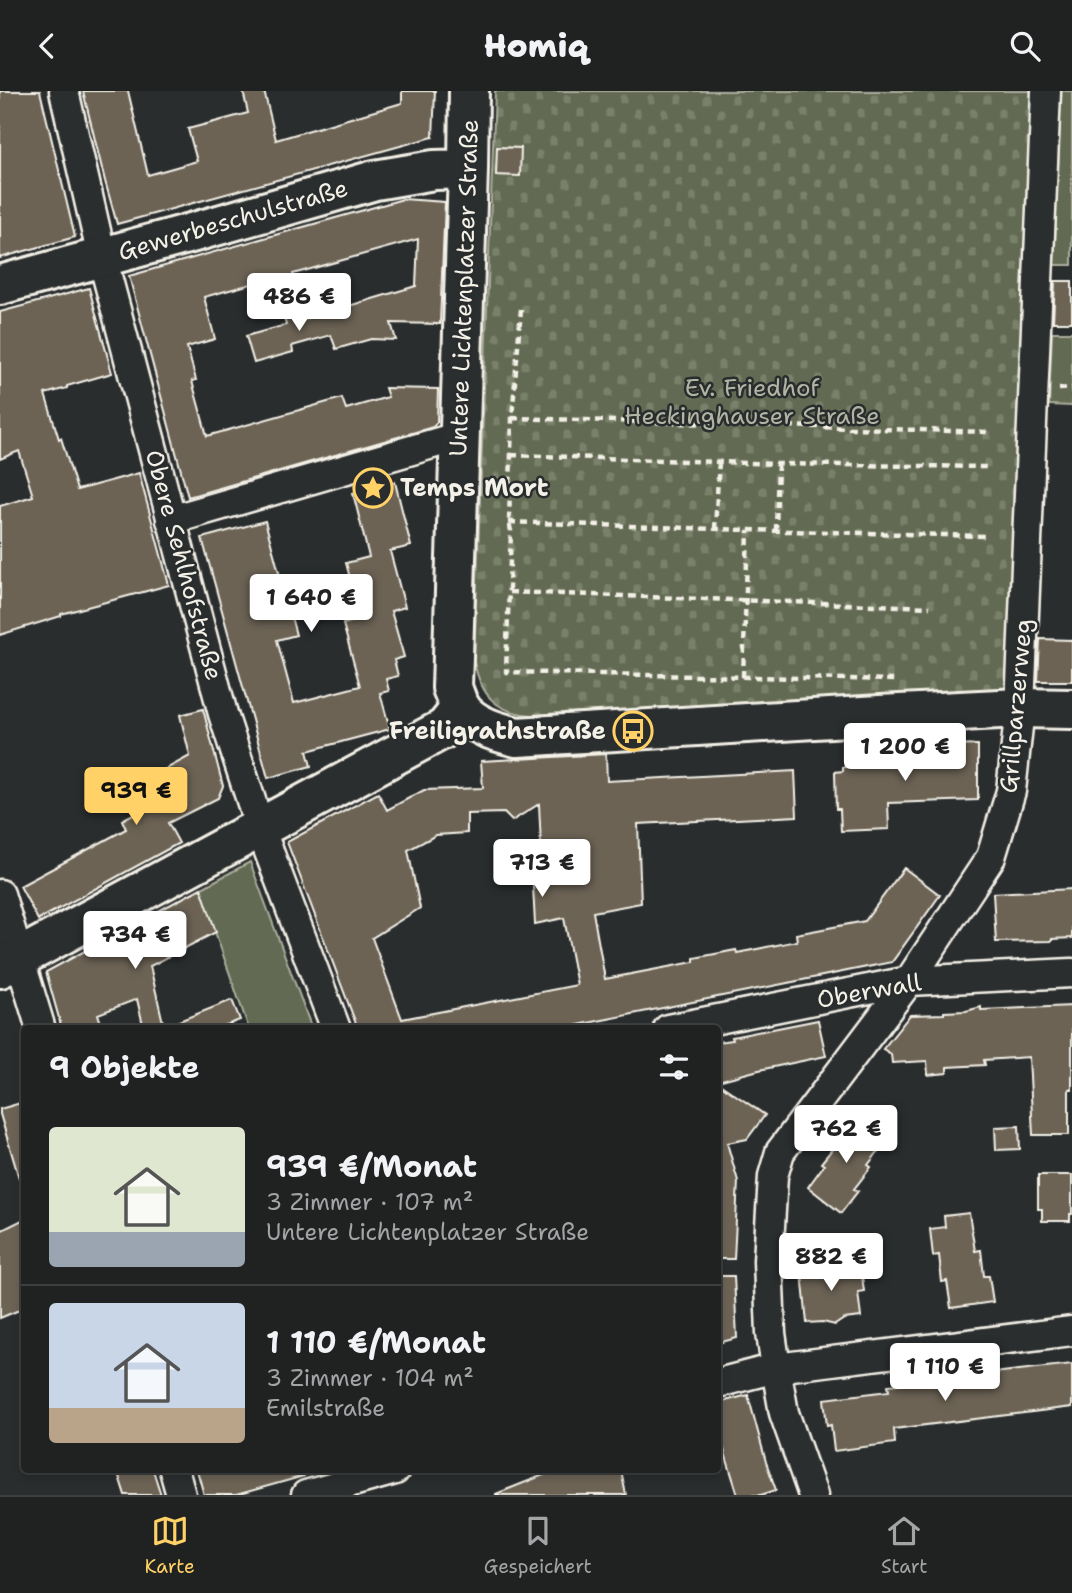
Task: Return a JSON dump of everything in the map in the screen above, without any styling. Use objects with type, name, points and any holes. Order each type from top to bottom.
[{"type":"main road","name":"Untere Lichtenplatzer Straße","points":[[461,708],[452,688],[469,91]]},
{"type":"main road","name":"Gewerbeschulstraße","points":[[0,285],[375,180],[434,170],[468,169]]},
{"type":"main road","points":[[10,962],[445,728],[461,708],[475,722],[517,737],[880,715],[1020,708],[1072,709]]},
{"type":"street","name":"Obere Sehlhofstraße","points":[[65,91],[102,257],[223,714],[260,828],[334,1025]]},
{"type":"street","name":"Grillparzerweg","points":[[813,1495],[784,1413],[776,1368],[768,1261],[773,1176],[780,1152],[909,981],[991,857],[1011,792],[1020,708],[1046,91]]},
{"type":"street","points":[[171,520],[460,436]]},
{"type":"street","points":[[0,894],[10,962],[39,1025]]},
{"type":"street","name":"Oberwall","points":[[688,1025],[909,981],[1072,973]]},
{"type":"street","points":[[721,1382],[776,1368],[1072,1331]]},
{"type":"street","points":[[175,1473],[181,1495]]},
{"type":"street","points":[[306,1495],[384,1473]]},
{"type":"path","points":[[522,309],[512,418],[506,672],[903,680]]},
{"type":"path","points":[[512,418],[989,432]]},
{"type":"path","points":[[511,455],[778,464],[987,467]]},
{"type":"path","points":[[715,529],[719,461]]},
{"type":"path","points":[[776,531],[778,464]]},
{"type":"path","points":[[509,522],[984,536]]},
{"type":"path","points":[[743,677],[748,530]]},
{"type":"path","points":[[509,592],[930,607]]},
{"type":"green space","name":"Ev. Friedhof Heckinghauser Straße","points":[[495,91],[1032,91],[1009,685],[1006,690],[532,715],[509,711],[486,693],[474,662]]},
{"type":"green space","points":[[1061,91],[1072,91],[1072,265],[1054,265]]},
{"type":"green space","points":[[1052,332],[1072,332],[1072,406],[1049,405]]},
{"type":"green space","points":[[250,862],[311,1025],[248,1025],[200,889]]},
{"type":"building","points":[[0,91],[40,91],[75,237],[0,258]]},
{"type":"building","points":[[83,91],[128,91],[148,175],[197,161],[188,129],[248,113],[243,91],[264,91],[276,140],[402,103],[402,91],[435,91],[433,137],[117,224]]},
{"type":"building","points":[[497,147],[521,148],[520,176],[496,175]]},
{"type":"building","points":[[403,199],[445,202],[440,324],[391,323],[396,340],[371,339],[336,349],[331,335],[292,346],[293,352],[254,363],[246,336],[286,325],[273,278],[204,297],[215,339],[187,347],[196,380],[192,381],[207,436],[342,398],[346,409],[388,397],[385,388],[438,389],[437,422],[433,427],[188,497],[129,276]],"holes":[[[418,239],[416,286],[305,319],[293,274]]]},
{"type":"building","points":[[1055,281],[1072,281],[1072,322],[1053,322]]},
{"type":"building","points":[[89,288],[112,373],[45,394],[77,490],[139,473],[169,585],[61,614],[0,635],[0,506],[33,496],[19,451],[0,459],[0,312]]},
{"type":"building","points":[[395,482],[411,546],[390,551],[405,607],[391,611],[404,657],[394,660],[398,676],[386,679],[389,691],[380,693],[390,729],[307,751],[311,766],[268,778],[202,538],[265,521],[296,635],[277,640],[294,703],[360,686],[343,624],[361,619],[346,563],[369,557],[353,493]]},
{"type":"building","points":[[1040,639],[1072,640],[1072,681],[1038,681]]},
{"type":"building","points":[[203,709],[223,786],[218,798],[168,823],[179,843],[38,920],[20,886],[126,829],[122,820],[167,796],[155,775],[190,756],[180,715]]},
{"type":"building","points":[[978,745],[978,800],[888,803],[889,829],[841,831],[840,809],[836,809],[835,772],[843,771],[843,767],[853,767],[853,763],[886,762],[885,747]]},
{"type":"building","points":[[606,754],[607,781],[795,771],[797,816],[638,824],[641,903],[593,912],[605,979],[694,962],[694,958],[797,941],[796,934],[865,921],[904,868],[940,895],[892,962],[578,1025],[356,1025],[287,842],[378,793],[387,810],[424,790],[483,788],[481,761]],"holes":[[[539,804],[542,867],[532,867],[535,924],[564,918],[577,985],[402,1019],[372,938],[420,908],[408,850],[436,835],[467,833],[467,814],[504,813],[512,821]]]},
{"type":"building","points":[[201,888],[216,932],[150,966],[164,1025],[143,1025],[137,999],[98,1014],[102,1025],[61,1025],[46,972]]},
{"type":"building","points":[[1072,889],[1072,938],[996,942],[993,893]]},
{"type":"building","points":[[232,1000],[240,1020],[227,1025],[169,1025]]},
{"type":"building","points":[[1072,1006],[1069,1135],[1033,1135],[1029,1057],[984,1060],[985,1065],[947,1067],[947,1073],[928,1075],[927,1061],[892,1063],[891,1054],[883,1049],[910,1015],[944,1014],[981,1007],[981,1010]]},
{"type":"building","points":[[818,1020],[826,1056],[721,1080],[721,1042],[733,1040],[732,1037]]},
{"type":"building","points":[[721,1085],[765,1115],[747,1139],[727,1143],[738,1181],[734,1259],[721,1259]]},
{"type":"building","points":[[21,1103],[21,1178],[19,1178],[0,1109]]},
{"type":"building","points":[[851,1118],[884,1144],[854,1189],[858,1191],[841,1213],[808,1187],[824,1165],[821,1163],[838,1142],[834,1139]]},
{"type":"building","points":[[1019,1126],[1020,1149],[996,1150],[995,1127]]},
{"type":"building","points":[[1038,1175],[1072,1175],[1070,1221],[1042,1221],[1042,1209],[1038,1209]]},
{"type":"building","points":[[969,1213],[975,1251],[981,1250],[984,1276],[989,1276],[993,1302],[951,1308],[947,1281],[942,1282],[939,1255],[933,1256],[930,1229],[945,1227],[944,1216]]},
{"type":"building","points":[[21,1220],[21,1309],[0,1318],[0,1231]]},
{"type":"building","points":[[824,1261],[825,1269],[855,1266],[855,1269],[861,1268],[864,1291],[858,1292],[861,1317],[844,1319],[835,1325],[823,1322],[807,1323],[801,1263]]},
{"type":"building","points":[[721,1276],[734,1276],[737,1338],[721,1342]]},
{"type":"building","points":[[1072,1364],[1072,1407],[894,1429],[895,1443],[834,1451],[831,1425],[827,1426],[824,1399],[889,1391],[888,1385]]},
{"type":"building","points":[[748,1395],[776,1490],[761,1495],[738,1495],[721,1447],[721,1402]]},
{"type":"building","points":[[118,1473],[154,1473],[161,1495],[125,1495]]},
{"type":"building","points":[[198,1473],[304,1473],[304,1476],[236,1495],[204,1495]]},
{"type":"building","points":[[548,1473],[622,1473],[626,1495],[496,1495]]},
{"type":"place","name":"Temps Mort","points":[[373,488]]},
{"type":"place","name":"Freiligrathstraße","points":[[633,731]]}]
